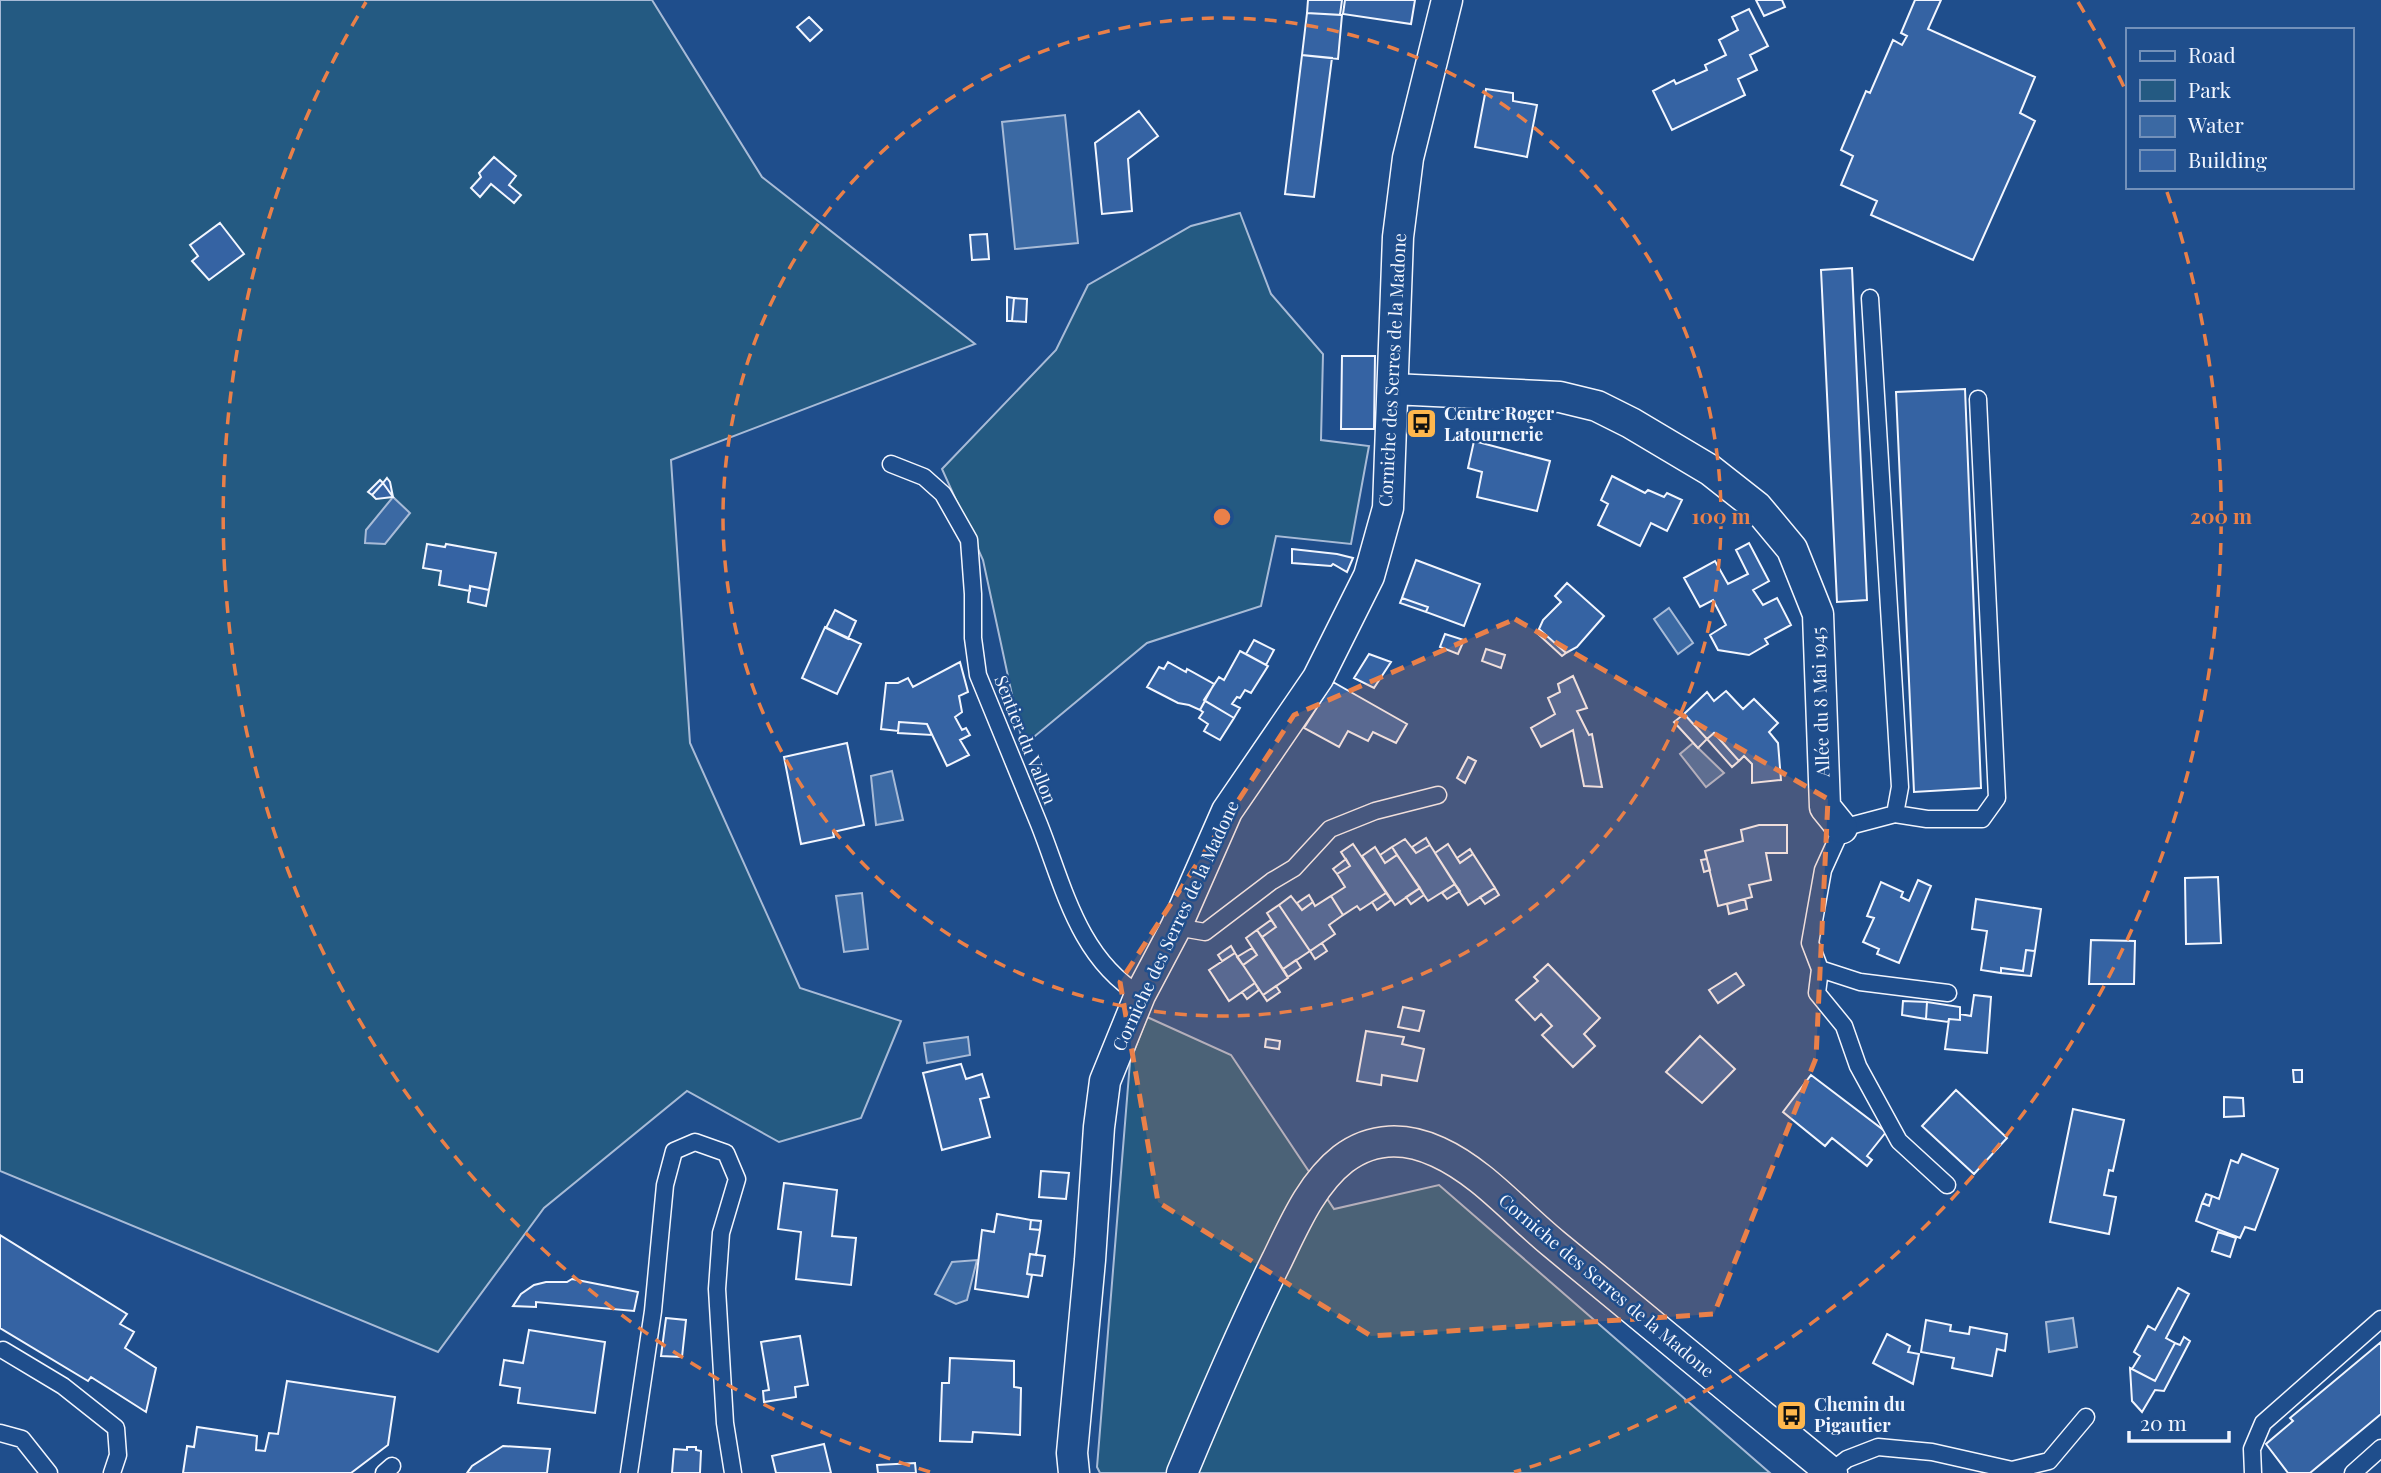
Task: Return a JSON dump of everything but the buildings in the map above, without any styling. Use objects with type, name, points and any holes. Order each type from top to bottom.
[{"type":"street","name":"Corniche des Serres de la Madone","points":[[1074,1473],[1072,1453],[1105,1081],[1140,995],[1176,928],[1227,811],[1318,678],[1369,576],[1388,508],[1398,237],[1408,158],[1447,0]]},
{"type":"street","name":"Allée du 8 Mai 1945","points":[[1393,389],[1560,397],[1597,406],[1710,470],[1757,507],[1792,549],[1818,614],[1825,807],[1842,828]]},
{"type":"street","name":"Corniche des Serres de la Madone","points":[[1182,1473],[1240,1334],[1288,1237],[1320,1182],[1344,1158],[1376,1142],[1408,1142],[1437,1151],[1466,1167],[1534,1228],[1831,1472]]},
{"type":"lane","points":[[1870,298],[1900,787],[1895,814]]},
{"type":"lane","points":[[1947,1185],[1899,1141],[1858,1066],[1844,1026],[1817,993],[1820,969],[1810,943],[1823,870],[1842,828],[1895,814],[1927,819],[1982,819],[1997,798],[1978,399]]},
{"type":"lane","name":"Sentier du Vallon","points":[[891,464],[924,477],[943,494],[969,540],[973,638],[978,675],[1078,926],[1103,966],[1125,986],[1140,995]]},
{"type":"lane","points":[[1176,928],[1205,932],[1272,881],[1294,868],[1330,829],[1375,811],[1438,794]]},
{"type":"lane","points":[[1820,969],[1860,982],[1948,993]]},
{"type":"lane","points":[[629,1473],[653,1311],[665,1185],[674,1151],[695,1142],[726,1153],[737,1179],[721,1233],[718,1289],[725,1423],[733,1473]]},
{"type":"lane","points":[[2253,1473],[2252,1449],[2263,1423],[2381,1319]]},
{"type":"lane","points":[[3,1350],[63,1386],[116,1429],[118,1455],[112,1473]]},
{"type":"lane","points":[[1831,1472],[1847,1459],[1878,1447],[1932,1452],[2012,1470],[2049,1461],[2086,1417]]},
{"type":"lane","points":[[0,1433],[22,1439],[49,1473]]},
{"type":"lane","points":[[2353,1473],[2381,1448]]},
{"type":"highlighted area","points":[[1515,619],[1828,799],[1816,1058],[1714,1314],[1371,1336],[1158,1202],[1120,982],[1294,715]]},
{"type":"green space","points":[[0,0],[652,0],[762,177],[975,344],[671,460],[690,743],[800,988],[901,1021],[861,1118],[779,1142],[687,1091],[544,1208],[438,1352],[0,1171]]},
{"type":"green space","points":[[1240,213],[1271,294],[1323,354],[1321,440],[1369,446],[1351,544],[1276,536],[1261,606],[1147,643],[1023,746],[983,560],[942,469],[1056,350],[1088,285],[1191,226]]},
{"type":"green space","points":[[1147,1017],[1231,1055],[1334,1209],[1439,1185],[1770,1473],[1100,1473],[1097,1467],[1130,1062]]},
{"type":"water","points":[[1065,115],[1078,243],[1015,249],[1002,122]]},
{"type":"water","points":[[393,497],[410,513],[385,544],[365,543],[366,530]]},
{"type":"water","points":[[1669,608],[1693,643],[1678,654],[1654,619]]},
{"type":"water","points":[[1693,743],[1724,773],[1706,787],[1680,754]]},
{"type":"water","points":[[892,771],[903,820],[876,825],[871,776]]},
{"type":"water","points":[[862,893],[868,949],[844,952],[836,896]]},
{"type":"water","points":[[968,1037],[970,1055],[927,1063],[924,1043]]},
{"type":"water","points":[[977,1260],[967,1300],[956,1304],[935,1294],[952,1262]]},
{"type":"water","points":[[2073,1318],[2077,1347],[2049,1352],[2046,1322]]},
{"type":"place","name":"Centre Roger Latournerie","points":[[1421,424]]},
{"type":"place","name":"Chemin du Pigautier","points":[[1791,1415]]}]
